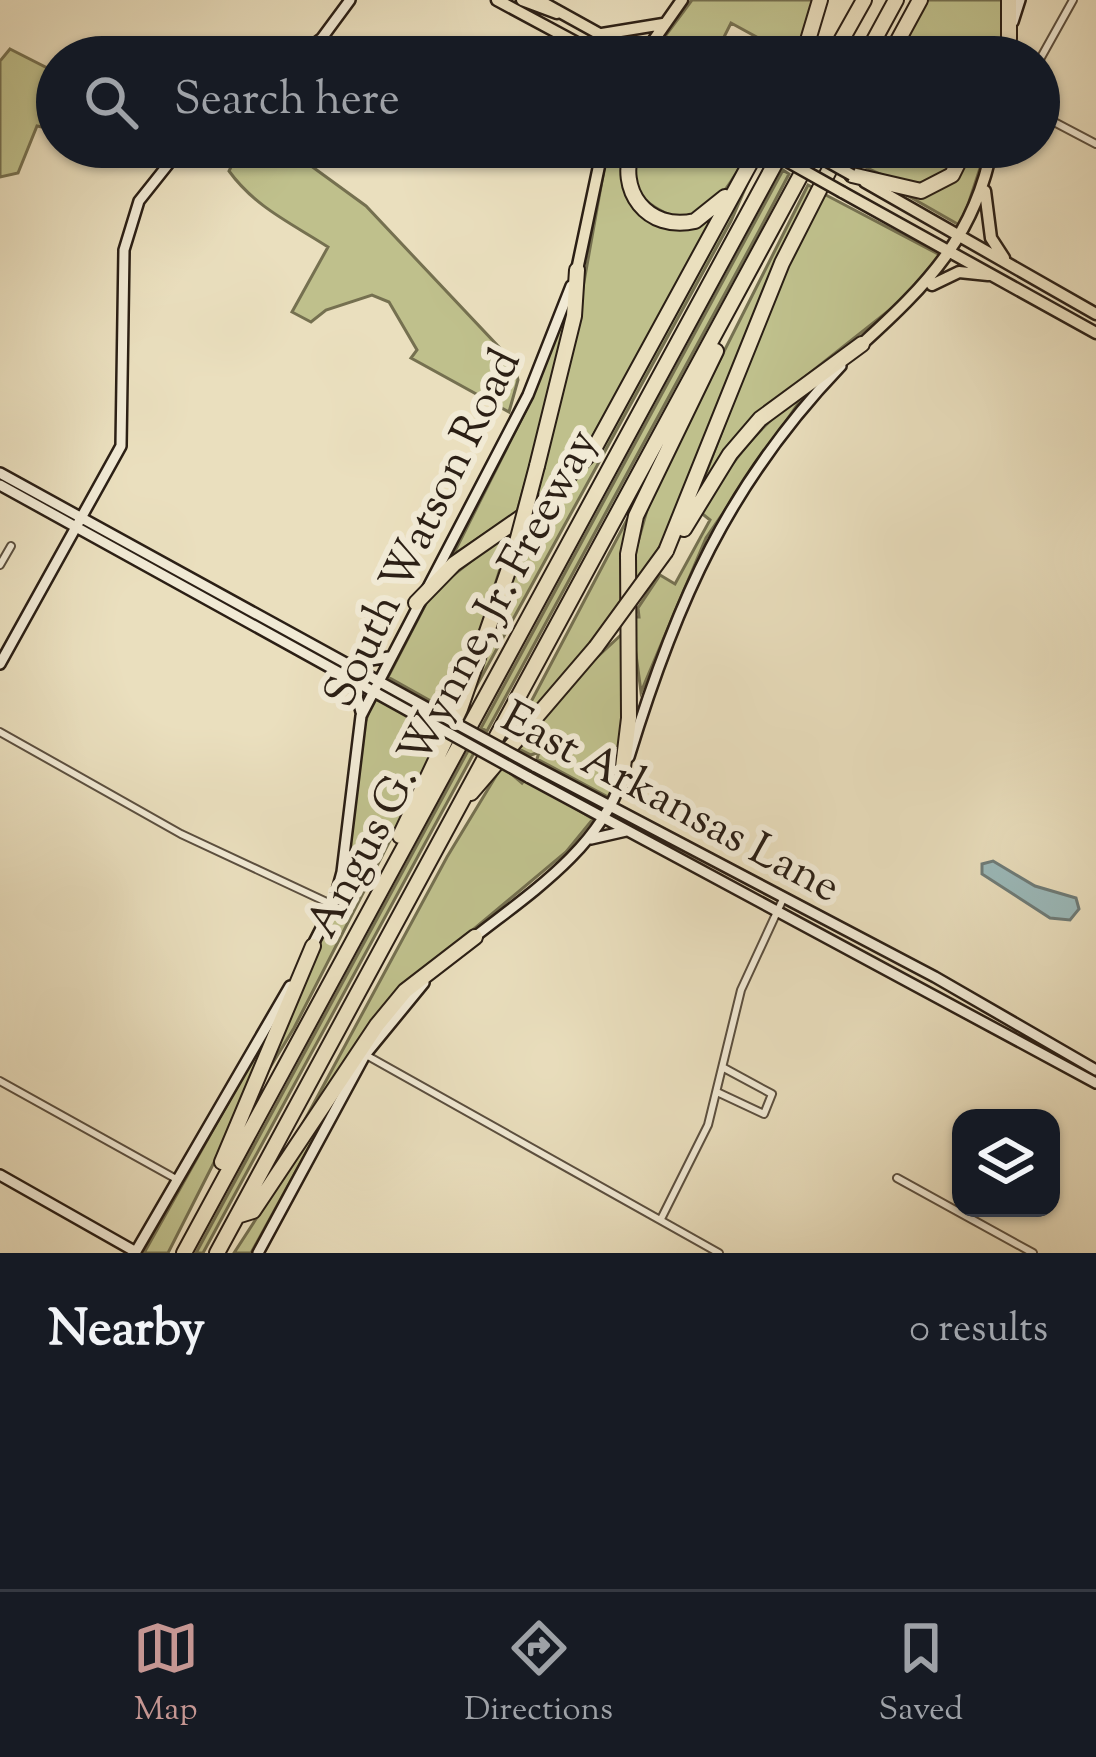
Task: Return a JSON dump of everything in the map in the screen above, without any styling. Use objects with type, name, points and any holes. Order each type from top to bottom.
[{"type":"highway","points":[[809,36],[820,0]]},
{"type":"highway","points":[[854,17],[855,0]]},
{"type":"highway","points":[[844,36],[864,0]]},
{"type":"highway","points":[[876,36],[896,0]]},
{"type":"highway","points":[[900,36],[920,0]]},
{"type":"highway","points":[[1009,0],[1009,36]]},
{"type":"highway","points":[[627,168],[631,195],[667,223],[705,218],[744,176]]},
{"type":"highway","points":[[416,603],[454,564],[545,500],[594,449],[748,168]]},
{"type":"highway","name":"Angus G. Wynne, Jr. Freeway","points":[[184,1253],[773,168]]},
{"type":"highway","name":"Angus G. Wynne, Jr. Freeway","points":[[217,1253],[805,168]]},
{"type":"highway","points":[[666,551],[782,263],[830,168]]},
{"type":"highway","points":[[852,175],[921,191],[952,175],[955,168]]},
{"type":"highway","points":[[385,881],[388,858],[460,709],[513,557],[574,316],[577,270]]},
{"type":"highway","points":[[621,784],[629,718],[628,554],[636,517],[718,346],[718,328]]},
{"type":"highway","points":[[463,800],[596,647],[760,419],[862,344]]},
{"type":"highway","points":[[237,1216],[253,1210],[405,991],[475,937]]},
{"type":"highway","points":[[174,1253],[238,1126],[313,946]]},
{"type":"main road","points":[[323,36],[350,0]]},
{"type":"main road","points":[[497,0],[564,36]]},
{"type":"main road","points":[[522,0],[550,14],[561,13]]},
{"type":"main road","points":[[538,0],[604,36]]},
{"type":"main road","points":[[655,36],[682,0]]},
{"type":"main road","points":[[1010,36],[1021,0]]},
{"type":"main road","points":[[600,34],[663,24]]},
{"type":"main road","points":[[0,664],[123,438],[121,274],[128,234],[147,188],[164,168]]},
{"type":"main road","name":"South Watson Road","points":[[136,1253],[333,905],[361,716],[528,395],[577,270],[599,168]]},
{"type":"main road","points":[[798,168],[1096,333]]},
{"type":"main road","points":[[840,168],[1096,314]]},
{"type":"main road","points":[[258,1253],[365,1055],[403,1004],[587,842],[608,814],[697,566],[794,415],[919,292],[953,251],[988,168]]},
{"type":"main road","points":[[984,185],[991,238],[1010,265]]},
{"type":"main road","points":[[919,292],[959,272],[998,277]]},
{"type":"main road","name":"East Arkansas Lane","points":[[0,472],[337,672],[375,686]]},
{"type":"main road","name":"East Arkansas Lane","points":[[0,485],[337,658],[375,686],[608,814],[934,977],[1096,1070]]},
{"type":"main road","points":[[337,658],[362,664],[389,658]]},
{"type":"main road","points":[[337,672],[356,692],[361,716]]},
{"type":"main road","points":[[621,784],[628,812],[641,830]]},
{"type":"main road","points":[[587,842],[609,831],[641,830]]},
{"type":"main road","points":[[780,904],[1096,1083]]},
{"type":"main road","points":[[0,1175],[136,1253]]},
{"type":"street","points":[[1053,36],[1073,0]]},
{"type":"street","points":[[1060,124],[1095,141]]},
{"type":"street","points":[[0,565],[11,546]]},
{"type":"street","points":[[0,732],[181,834],[333,905]]},
{"type":"street","points":[[660,1220],[708,1126],[741,990],[780,904]]},
{"type":"street","points":[[365,1055],[718,1253]]},
{"type":"street","points":[[717,1092],[764,1114],[770,1104],[772,1094],[765,1088],[723,1067]]},
{"type":"street","points":[[0,1081],[178,1180]]},
{"type":"street","points":[[897,1178],[1033,1253]]},
{"type":"green space","points":[[692,0],[814,0],[803,36],[755,36],[731,23],[724,36],[665,36]]},
{"type":"green space","points":[[925,0],[1007,0],[1003,36],[905,36]]},
{"type":"green space","points":[[10,49],[36,62],[36,128],[18,173],[0,177],[0,61]]},
{"type":"green space","points":[[314,168],[366,206],[514,363],[518,380],[509,412],[411,358],[417,350],[389,302],[372,295],[326,310],[311,322],[292,312],[328,247],[250,195],[229,171]]},
{"type":"green space","points":[[604,168],[626,168],[655,221],[717,218],[578,462],[531,505],[579,310]]},
{"type":"green space","points":[[636,168],[738,168],[714,203],[688,217],[655,207],[635,191]]},
{"type":"green space","points":[[754,168],[731,221],[465,707],[528,516],[563,489]]},
{"type":"green space","points":[[868,168],[950,168],[925,182]]},
{"type":"green space","points":[[952,168],[980,168],[961,226],[905,194],[933,191]]},
{"type":"green space","points":[[783,170],[789,174],[759,231],[487,731],[481,728]]},
{"type":"green space","points":[[808,185],[814,188],[772,271],[675,522],[631,596],[636,549],[651,496]]},
{"type":"green space","points":[[824,194],[940,255],[901,301],[753,418],[698,494],[777,288]]},
{"type":"green space","points":[[572,295],[561,356],[517,512],[453,555],[525,412]]},
{"type":"green space","points":[[808,389],[706,538],[641,692],[631,617],[639,617],[638,608],[660,575],[675,584],[710,520],[700,512],[723,477],[760,430]]},
{"type":"green space","points":[[640,495],[622,566],[621,611],[513,736]]},
{"type":"green space","points":[[513,528],[454,714],[388,677],[432,592]]},
{"type":"green space","points":[[622,634],[625,739],[608,797],[537,759],[539,752],[531,755],[519,749],[579,674]]},
{"type":"green space","points":[[374,697],[418,720],[414,728],[443,737],[294,1028],[263,1079],[339,896],[365,723]]},
{"type":"green space","points":[[469,749],[475,751],[203,1253],[196,1253]]},
{"type":"green space","points":[[502,766],[522,783],[526,778],[593,819],[566,852],[426,969],[301,1127],[447,857]]},
{"type":"green space","points":[[293,987],[258,1076],[168,1253],[144,1253]]},
{"type":"green space","points":[[346,1080],[251,1253],[234,1253]]},
{"type":"water","points":[[993,861],[1035,886],[1076,898],[1079,909],[1070,920],[1050,918],[982,874],[982,864]]}]
